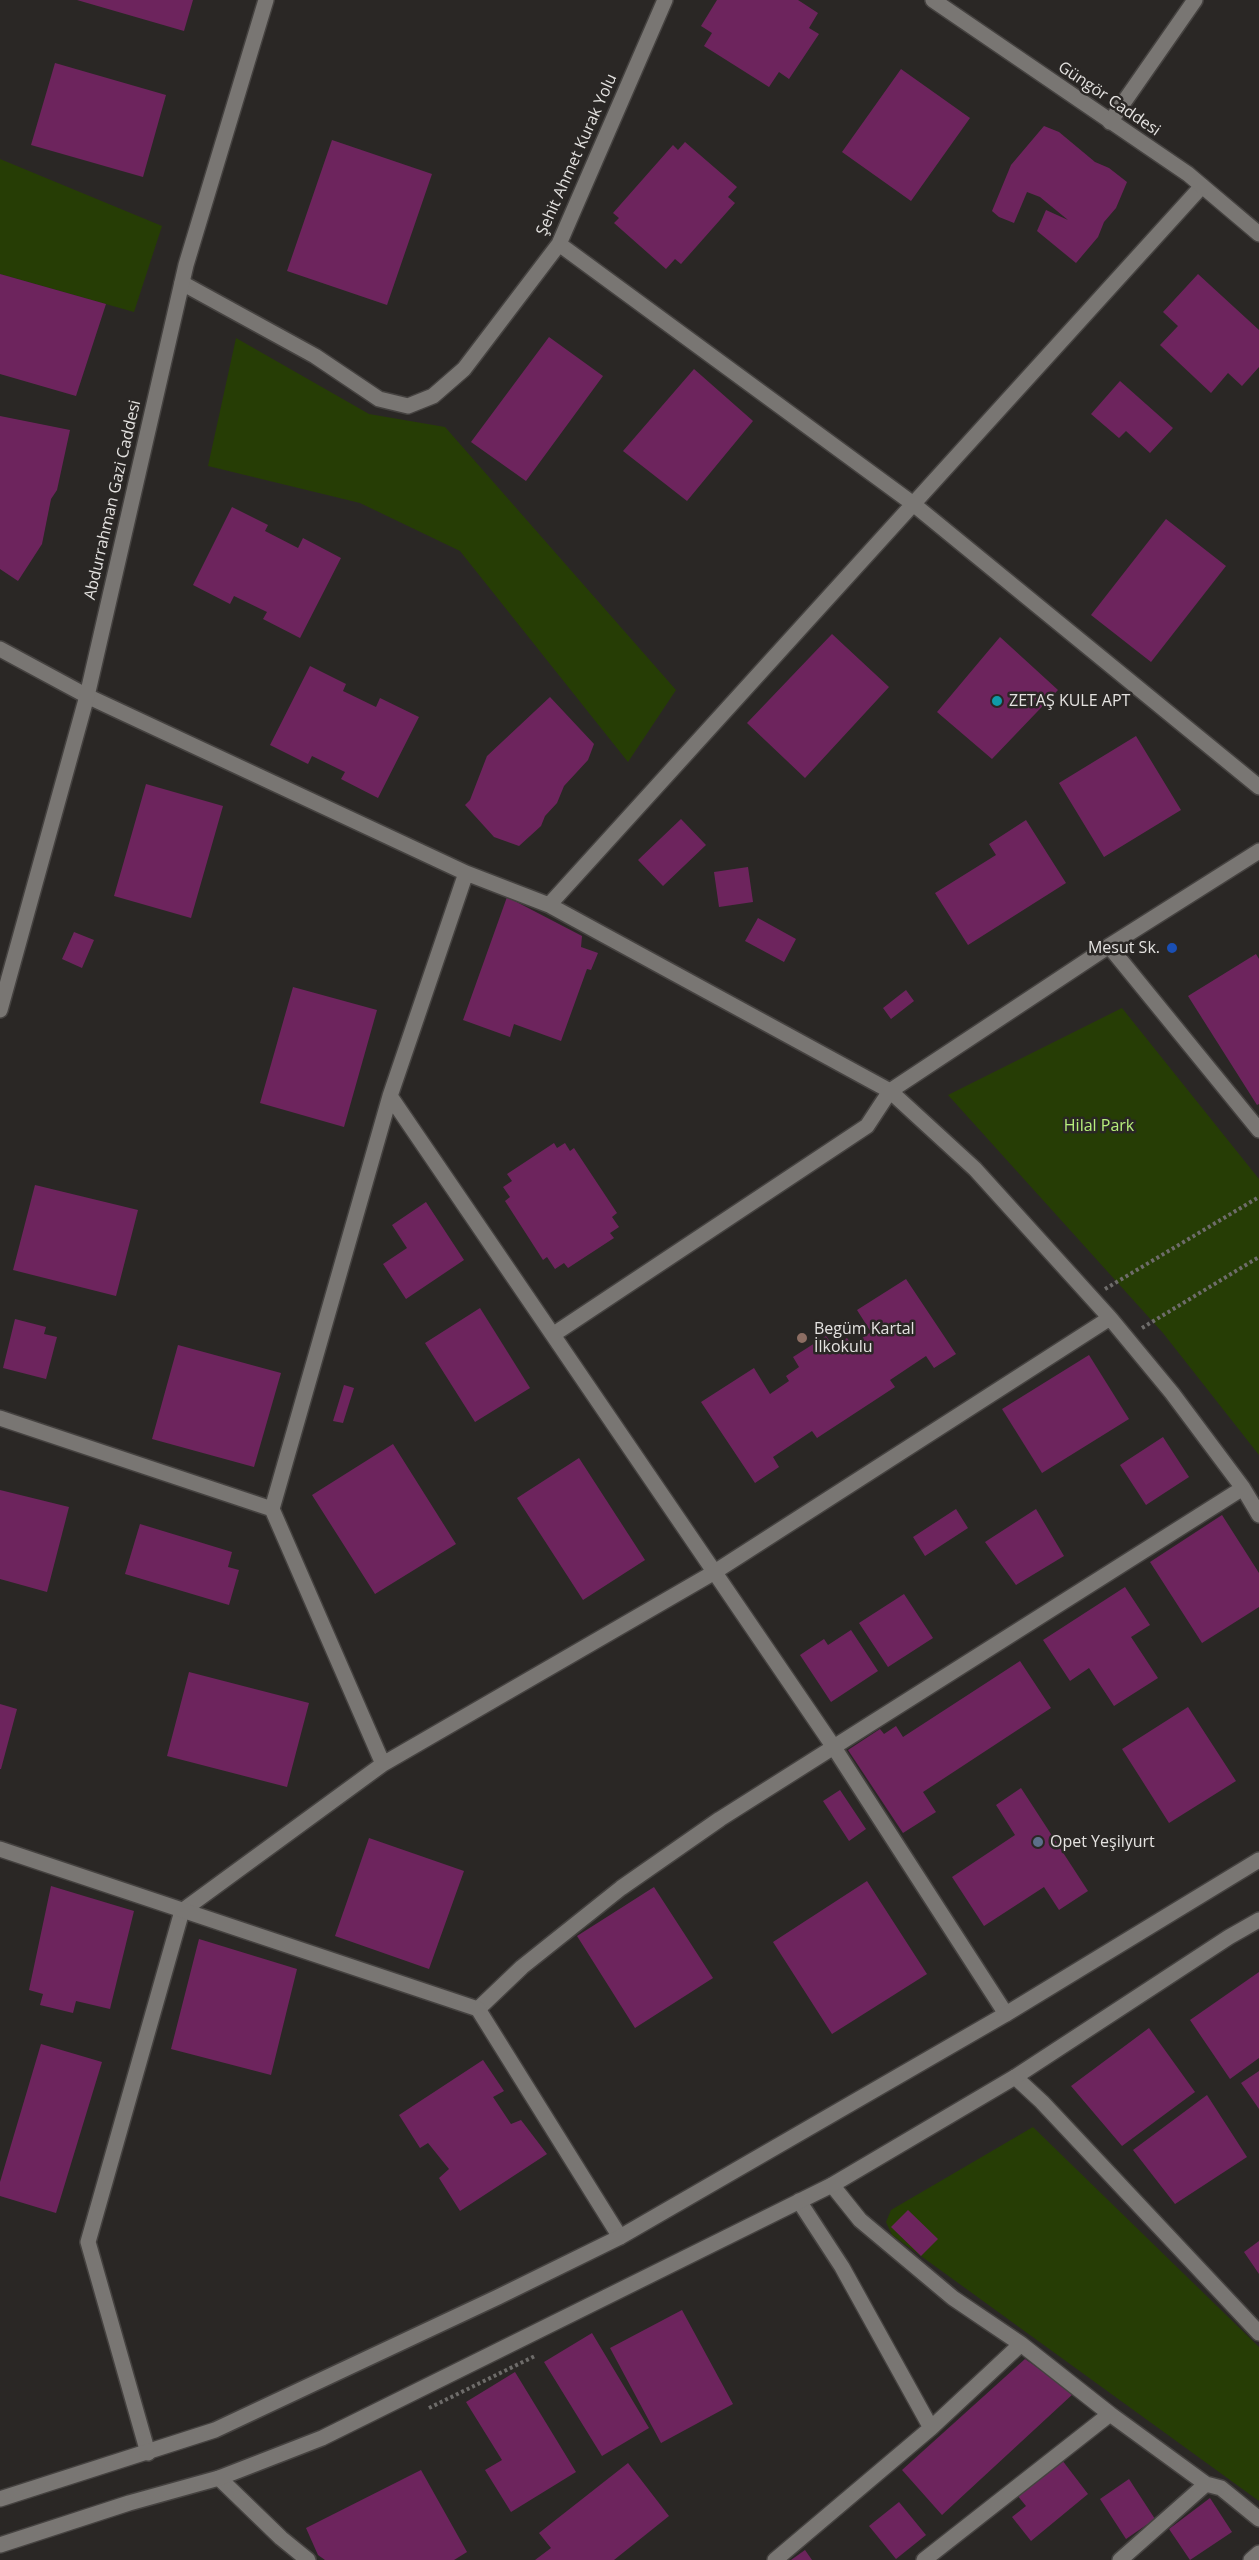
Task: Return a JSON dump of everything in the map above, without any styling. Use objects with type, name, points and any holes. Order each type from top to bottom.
[{"type":"street","name":"Abdurrahman Gazi Caddesi","points":[[0,1010],[87,696],[182,283],[266,0]]},
{"type":"street","name":"Şehit Ahmet Kurak Yolu","points":[[182,283],[315,356],[379,399],[408,406],[434,396],[464,369],[559,244],[665,0]]},
{"type":"street","name":"Güngör Caddesi","points":[[933,0],[1202,186],[1259,234]]},
{"type":"street","points":[[1110,122],[1195,0]]},
{"type":"street","points":[[549,905],[1202,186]]},
{"type":"street","points":[[559,244],[912,503],[1259,786]]},
{"type":"street","points":[[0,650],[87,696],[466,873],[549,905],[890,1090],[975,1169],[1110,1318],[1172,1393],[1243,1488],[1259,1515]]},
{"type":"street","points":[[554,1334],[867,1126],[890,1090],[1109,946],[1259,851]]},
{"type":"street","points":[[383,1764],[272,1509],[390,1096],[466,873]]},
{"type":"street","points":[[1109,946],[1259,1130]]},
{"type":"street","points":[[390,1096],[833,1746],[1006,2014]]},
{"type":"street","points":[[148,2453],[88,2242],[182,1911],[383,1764],[714,1573],[1110,1318]]},
{"type":"street","points":[[0,1418],[272,1509]]},
{"type":"street","points":[[477,2009],[522,1966],[621,1888],[720,1819],[1243,1488]]},
{"type":"street","points":[[0,1850],[477,2009],[620,2237]]},
{"type":"street","points":[[0,2499],[215,2430],[620,2237],[1006,2014],[1259,1860]]},
{"type":"street","points":[[0,2545],[129,2503],[219,2478],[322,2438],[832,2185],[1015,2078],[1229,1937],[1259,1920]]},
{"type":"street","points":[[1015,2078],[1042,2102],[1259,2333]]},
{"type":"street","points":[[832,2185],[869,2227],[953,2298],[1021,2344],[1110,2414],[1206,2484],[1221,2488],[1259,2519]]},
{"type":"street","points":[[799,2201],[842,2267],[931,2428]]},
{"type":"street","points":[[775,2560],[931,2428],[1021,2344]]},
{"type":"street","points":[[924,2560],[1110,2414]]},
{"type":"street","points":[[219,2478],[281,2538],[308,2560]]},
{"type":"street","points":[[1120,2560],[1206,2484]]},
{"type":"street","points":[[1251,2560],[1259,2553]]},
{"type":"path","points":[[1091,1297],[1259,1197]]},
{"type":"path","points":[[1125,1338],[1259,1257]]},
{"type":"green space","points":[[0,159],[162,226],[134,312],[0,274]]},
{"type":"green space","points":[[236,338],[369,414],[445,427],[676,690],[628,762],[460,551],[360,503],[208,466]]},
{"type":"green space","name":"Hilal Park","points":[[1122,1008],[1259,1179],[1259,1455],[1163,1333],[948,1095]]},
{"type":"green space","points":[[1033,2127],[1259,2347],[1259,2501],[892,2235],[886,2222],[891,2210]]},
{"type":"building","points":[[77,0],[193,0],[184,31]]},
{"type":"building","points":[[717,0],[798,0],[818,13],[809,28],[819,34],[789,79],[779,72],[769,87],[704,46],[712,33],[701,26]]},
{"type":"building","points":[[55,63],[166,95],[143,177],[31,145]]},
{"type":"building","points":[[901,69],[970,118],[911,201],[842,152]]},
{"type":"building","points":[[1044,126],[1059,132],[1095,162],[1109,168],[1127,182],[1116,208],[1104,222],[1098,237],[1076,263],[1037,231],[1046,210],[1068,220],[1040,197],[1027,192],[1014,223],[999,217],[992,211],[1011,165]]},
{"type":"building","points":[[332,140],[432,174],[387,305],[287,271]]},
{"type":"building","points":[[685,142],[737,187],[728,197],[735,203],[681,264],[675,259],[666,269],[614,223],[619,218],[613,213],[673,145],[678,150]]},
{"type":"building","points":[[0,274],[106,304],[76,396],[0,374]]},
{"type":"building","points":[[1198,274],[1259,330],[1259,367],[1242,386],[1228,373],[1211,393],[1160,345],[1178,326],[1163,312]]},
{"type":"building","points":[[549,337],[603,376],[526,481],[471,442]]},
{"type":"building","points":[[694,369],[753,421],[687,501],[623,451]]},
{"type":"building","points":[[1120,381],[1173,428],[1150,453],[1126,431],[1119,438],[1091,414]]},
{"type":"building","points":[[0,416],[70,430],[57,490],[51,499],[42,544],[18,581],[0,569]]},
{"type":"building","points":[[232,507],[268,525],[265,531],[298,548],[303,538],[341,558],[300,638],[263,619],[267,612],[234,596],[230,604],[193,585]]},
{"type":"building","points":[[1166,519],[1226,566],[1151,662],[1091,615]]},
{"type":"building","points":[[832,634],[889,687],[805,778],[747,723]]},
{"type":"building","name":"ZETAŞ KULE APT","points":[[1000,637],[1058,690],[992,759],[937,712]]},
{"type":"building","points":[[310,666],[346,684],[343,691],[376,707],[380,698],[419,717],[378,798],[341,779],[345,772],[312,756],[308,764],[270,745]]},
{"type":"building","points":[[550,697],[594,744],[588,760],[564,786],[557,803],[545,816],[541,826],[519,846],[494,837],[465,805],[470,800],[487,756]]},
{"type":"building","points":[[1136,736],[1181,810],[1104,857],[1059,783]]},
{"type":"building","points":[[146,784],[223,806],[191,918],[114,896]]},
{"type":"building","points":[[681,819],[706,845],[663,886],[638,860]]},
{"type":"building","points":[[1026,820],[1066,883],[968,945],[935,893],[996,855],[989,844]]},
{"type":"building","points":[[748,867],[753,902],[719,907],[714,872]]},
{"type":"building","points":[[507,897],[582,936],[581,947],[598,953],[591,970],[587,969],[561,1041],[514,1024],[510,1037],[463,1020]]},
{"type":"building","points":[[758,918],[796,939],[784,962],[745,941]]},
{"type":"building","points":[[74,932],[94,940],[82,968],[62,959]]},
{"type":"building","points":[[1256,954],[1259,959],[1259,1104],[1257,1105],[1188,996]]},
{"type":"building","points":[[293,987],[377,1010],[344,1127],[260,1103]]},
{"type":"building","points":[[906,990],[914,1001],[891,1019],[883,1008]]},
{"type":"building","points":[[554,1143],[557,1148],[565,1143],[570,1151],[574,1148],[617,1213],[612,1217],[619,1227],[610,1233],[614,1238],[568,1268],[564,1263],[555,1269],[547,1257],[543,1260],[505,1201],[510,1197],[503,1187],[512,1181],[507,1174]]},
{"type":"building","points":[[35,1185],[138,1210],[116,1296],[13,1270]]},
{"type":"building","points":[[426,1202],[464,1260],[406,1299],[383,1264],[407,1248],[392,1225]]},
{"type":"building","points":[[906,1279],[956,1354],[934,1368],[926,1356],[890,1380],[895,1387],[817,1438],[812,1431],[773,1457],[779,1467],[755,1483],[701,1402],[754,1368],[770,1394],[789,1381],[786,1376],[799,1367],[793,1357],[826,1336],[833,1346],[847,1338],[852,1345],[871,1332],[857,1310]]},
{"type":"building","points":[[480,1308],[530,1388],[475,1422],[425,1343]]},
{"type":"building","points":[[15,1319],[46,1327],[44,1334],[57,1337],[46,1379],[3,1368]]},
{"type":"building","points":[[178,1345],[281,1373],[254,1467],[152,1439]]},
{"type":"building","points":[[1089,1355],[1129,1419],[1042,1473],[1002,1409]]},
{"type":"building","points":[[344,1385],[354,1388],[343,1423],[333,1421]]},
{"type":"building","points":[[1163,1437],[1189,1477],[1146,1505],[1120,1465]]},
{"type":"building","points":[[393,1444],[456,1544],[375,1594],[312,1495]]},
{"type":"building","points":[[579,1458],[645,1560],[583,1600],[517,1498]]},
{"type":"building","points":[[0,1490],[69,1507],[47,1592],[0,1579]]},
{"type":"building","points":[[956,1509],[968,1528],[925,1556],[913,1537]]},
{"type":"building","points":[[1036,1509],[1064,1556],[1016,1585],[985,1542]]},
{"type":"building","points":[[1222,1515],[1259,1573],[1259,1607],[1202,1643],[1150,1562]]},
{"type":"building","points":[[140,1524],[232,1552],[228,1567],[239,1570],[229,1605],[125,1574]]},
{"type":"building","points":[[1125,1587],[1150,1625],[1131,1637],[1158,1678],[1114,1706],[1089,1668],[1070,1681],[1043,1640]]},
{"type":"building","points":[[904,1594],[933,1638],[888,1667],[859,1623]]},
{"type":"building","points":[[851,1630],[878,1671],[831,1702],[800,1655],[824,1639],[828,1645]]},
{"type":"building","points":[[1020,1661],[1051,1708],[923,1792],[936,1812],[903,1833],[848,1750],[880,1729],[884,1734],[896,1726],[903,1737]]},
{"type":"building","points":[[189,1672],[309,1703],[287,1787],[167,1756]]},
{"type":"building","points":[[0,1704],[17,1709],[1,1769],[0,1769]]},
{"type":"building","points":[[1188,1707],[1236,1781],[1169,1823],[1122,1749]]},
{"type":"building","points":[[1021,1788],[1088,1891],[1059,1910],[1044,1887],[984,1926],[952,1877],[1015,1835],[996,1805]]},
{"type":"building","points":[[840,1790],[866,1829],[849,1841],[823,1801]]},
{"type":"building","points":[[369,1838],[464,1871],[429,1969],[335,1936]]},
{"type":"building","points":[[867,1881],[927,1974],[832,2034],[773,1942]]},
{"type":"building","points":[[51,1886],[134,1911],[110,2009],[76,2001],[73,2013],[40,2005],[43,1994],[29,1990]]},
{"type":"building","points":[[654,1887],[713,1978],[635,2028],[577,1936]]},
{"type":"building","points":[[199,1939],[297,1969],[271,2075],[171,2049]]},
{"type":"building","points":[[1259,1972],[1259,2058],[1230,2079],[1190,2020]]},
{"type":"building","points":[[1149,2028],[1195,2092],[1122,2146],[1071,2086]]},
{"type":"building","points":[[41,2044],[102,2062],[56,2213],[0,2196],[0,2182]]},
{"type":"building","points":[[483,2060],[504,2091],[493,2097],[511,2124],[521,2120],[547,2154],[460,2211],[439,2178],[449,2169],[428,2143],[420,2148],[399,2115]]},
{"type":"building","points":[[1259,2071],[1259,2109],[1241,2083]]},
{"type":"building","points":[[1207,2095],[1247,2157],[1175,2204],[1133,2150]]},
{"type":"building","points":[[908,2210],[938,2239],[921,2256],[891,2227]]},
{"type":"building","points":[[1259,2241],[1259,2274],[1244,2252]]},
{"type":"building","points":[[682,2310],[733,2404],[661,2443],[610,2348]]},
{"type":"building","points":[[592,2333],[649,2428],[602,2456],[544,2362]]},
{"type":"building","points":[[1025,2359],[1074,2393],[942,2515],[902,2470]]},
{"type":"building","points":[[515,2372],[576,2472],[511,2512],[485,2470],[502,2460],[466,2402]]},
{"type":"building","points":[[1062,2460],[1088,2494],[1031,2541],[1012,2517],[1026,2506],[1017,2495]]},
{"type":"building","points":[[628,2463],[669,2516],[614,2560],[535,2560],[551,2548],[539,2533]]},
{"type":"building","points":[[421,2470],[467,2552],[454,2560],[325,2560],[318,2555],[306,2528]]},
{"type":"building","points":[[1129,2479],[1155,2519],[1126,2539],[1100,2499]]},
{"type":"building","points":[[1210,2498],[1232,2532],[1190,2560],[1169,2529]]},
{"type":"building","points":[[899,2502],[926,2535],[896,2559],[869,2526]]},
{"type":"building","points":[[805,2550],[812,2560],[791,2560]]},
{"type":"place","name":"ZETAŞ KULE APT","points":[[997,701]]},
{"type":"place","name":"Mesut Sk.","points":[[1172,948]]},
{"type":"place","name":"Begüm Kartal İlkokulu","points":[[802,1338]]},
{"type":"place","name":"Opet Yeşilyurt","points":[[1038,1842]]}]
